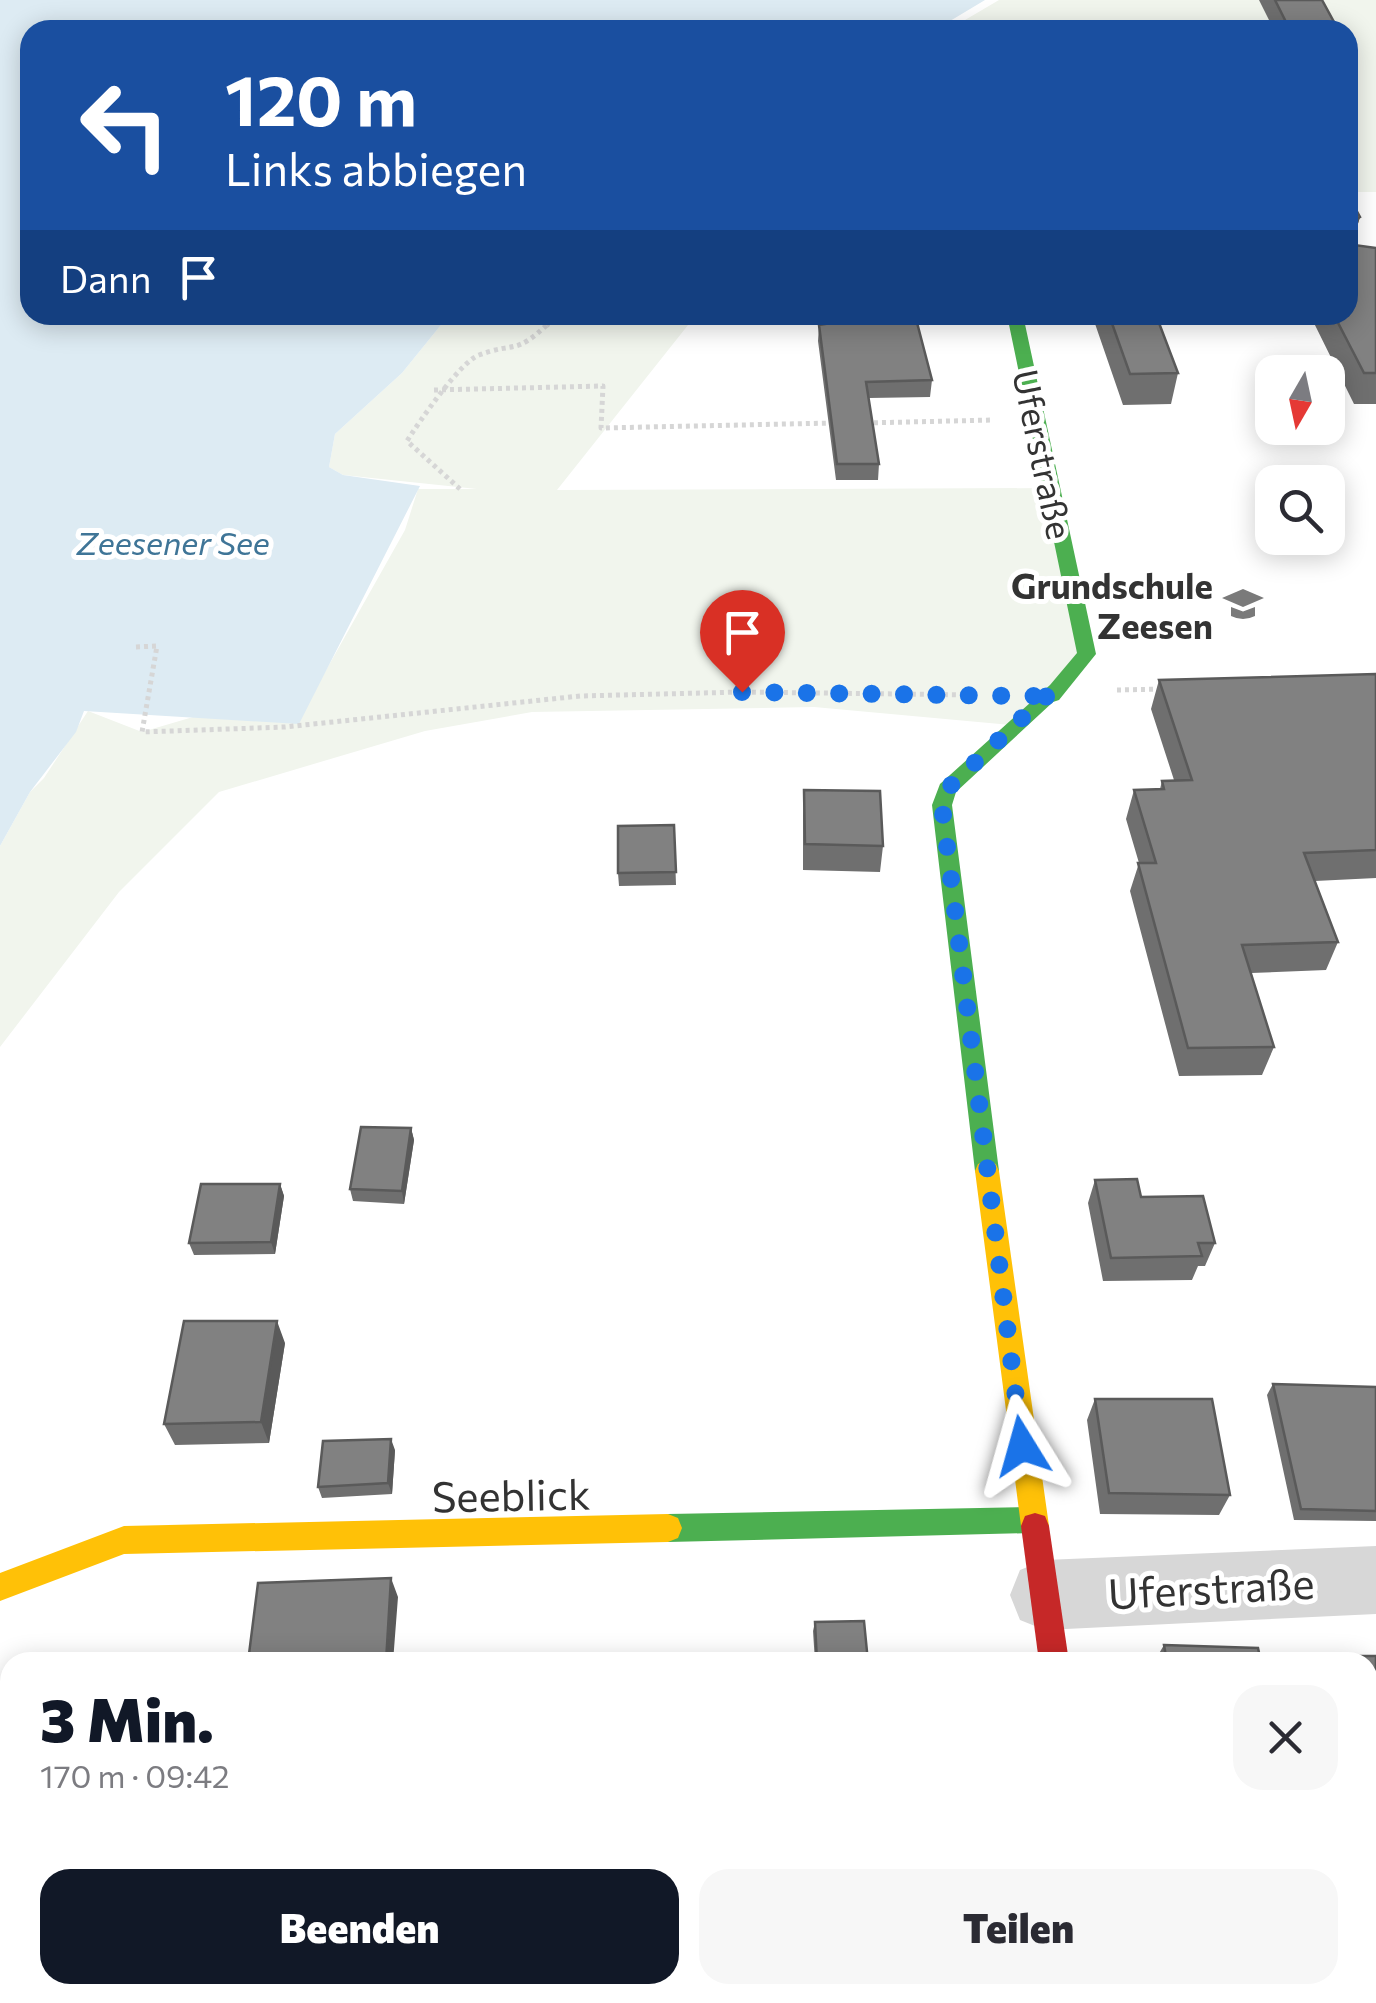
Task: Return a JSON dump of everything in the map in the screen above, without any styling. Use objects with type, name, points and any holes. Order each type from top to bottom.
[{"type":"street","name":"Uferstraße","points":[[1016,325],[1087,654],[1053,694],[947,789],[942,806],[1032,1520],[1053,1652]]},
{"type":"street","name":"Seeblick","points":[[0,1587],[124,1540],[1032,1520]]},
{"type":"street","name":"Uferstraße","points":[[1045,1595],[1376,1580]]},
{"type":"path","points":[[460,489],[407,441],[426,411],[475,356],[524,347],[547,325]]},
{"type":"path","points":[[434,390],[604,386],[600,428],[838,423]]},
{"type":"path","points":[[858,423],[1037,419]]},
{"type":"path","points":[[136,647],[157,646],[142,732],[285,727],[580,696],[742,692],[1053,694],[1167,689]]},
{"type":"shaded area","points":[[999,0],[1376,0],[1376,192],[1358,192],[1358,20],[965,20]]},
{"type":"shaded area","points":[[441,325],[688,325],[557,490],[1048,488],[1084,651],[1011,725],[814,707],[532,712],[425,731],[219,792],[119,892],[0,1047],[0,846],[30,792],[44,778],[88,711],[142,732],[193,717],[298,720],[405,530],[418,489],[477,489],[343,475],[329,467],[335,434],[402,373]]},
{"type":"water","name":"Zeesener See","points":[[0,0],[985,0],[952,20],[20,20],[20,325],[441,325],[402,373],[335,434],[329,467],[343,475],[420,486],[299,724],[84,711],[76,732],[30,792],[0,846]]},
{"type":"building","points":[[1275,0],[1322,0],[1333,20],[1285,20]]},
{"type":"building","points":[[1358,246],[1376,248],[1376,373],[1364,373],[1339,325],[1358,325]]},
{"type":"building","points":[[819,325],[918,325],[932,380],[866,382],[879,464],[837,464]]},
{"type":"building","points":[[1113,325],[1160,325],[1178,373],[1130,374]]},
{"type":"building","points":[[1376,674],[1376,850],[1304,853],[1338,942],[1242,945],[1274,1047],[1188,1048],[1138,863],[1156,863],[1134,790],[1164,789],[1162,781],[1192,780],[1159,680]]},
{"type":"building","points":[[804,790],[880,791],[883,846],[805,844]]},
{"type":"building","points":[[674,825],[676,872],[618,873],[618,826]]},
{"type":"building","points":[[361,1127],[411,1128],[402,1191],[350,1189]]},
{"type":"building","points":[[1137,1179],[1141,1197],[1203,1196],[1215,1243],[1198,1243],[1202,1256],[1111,1258],[1095,1180]]},
{"type":"building","points":[[201,1184],[280,1184],[271,1242],[189,1243]]},
{"type":"building","points":[[184,1321],[277,1321],[261,1422],[164,1424]]},
{"type":"building","points":[[1273,1384],[1376,1387],[1376,1511],[1301,1509]]},
{"type":"building","points":[[1095,1399],[1212,1399],[1230,1495],[1109,1493]]},
{"type":"building","points":[[391,1439],[388,1483],[318,1487],[323,1441]]},
{"type":"building","points":[[391,1578],[387,1652],[249,1652],[258,1583]]},
{"type":"building","points":[[864,1621],[867,1652],[816,1652],[815,1622]]},
{"type":"building","points":[[1164,1645],[1258,1648],[1259,1652],[1165,1652]]},
{"type":"traffic: fast","points":[[987,1171],[942,805],[947,789],[1053,691],[1052,696],[1087,654],[1017,325]]},
{"type":"traffic: fast","points":[[668,1528],[1032,1520]]},
{"type":"traffic: slow","points":[[987,1171],[1035,1526]]},
{"type":"traffic: slow","points":[[0,1587],[124,1540],[668,1528]]},
{"type":"traffic: jam","points":[[1035,1526],[1053,1652]]},
{"type":"place","name":"Grundschule Zeesen","points":[[1243,604]]},
{"type":"route","points":[[742,692],[1020,696],[1052,696],[1053,691],[1038,703],[947,789],[942,806],[1022,1446]]}]
